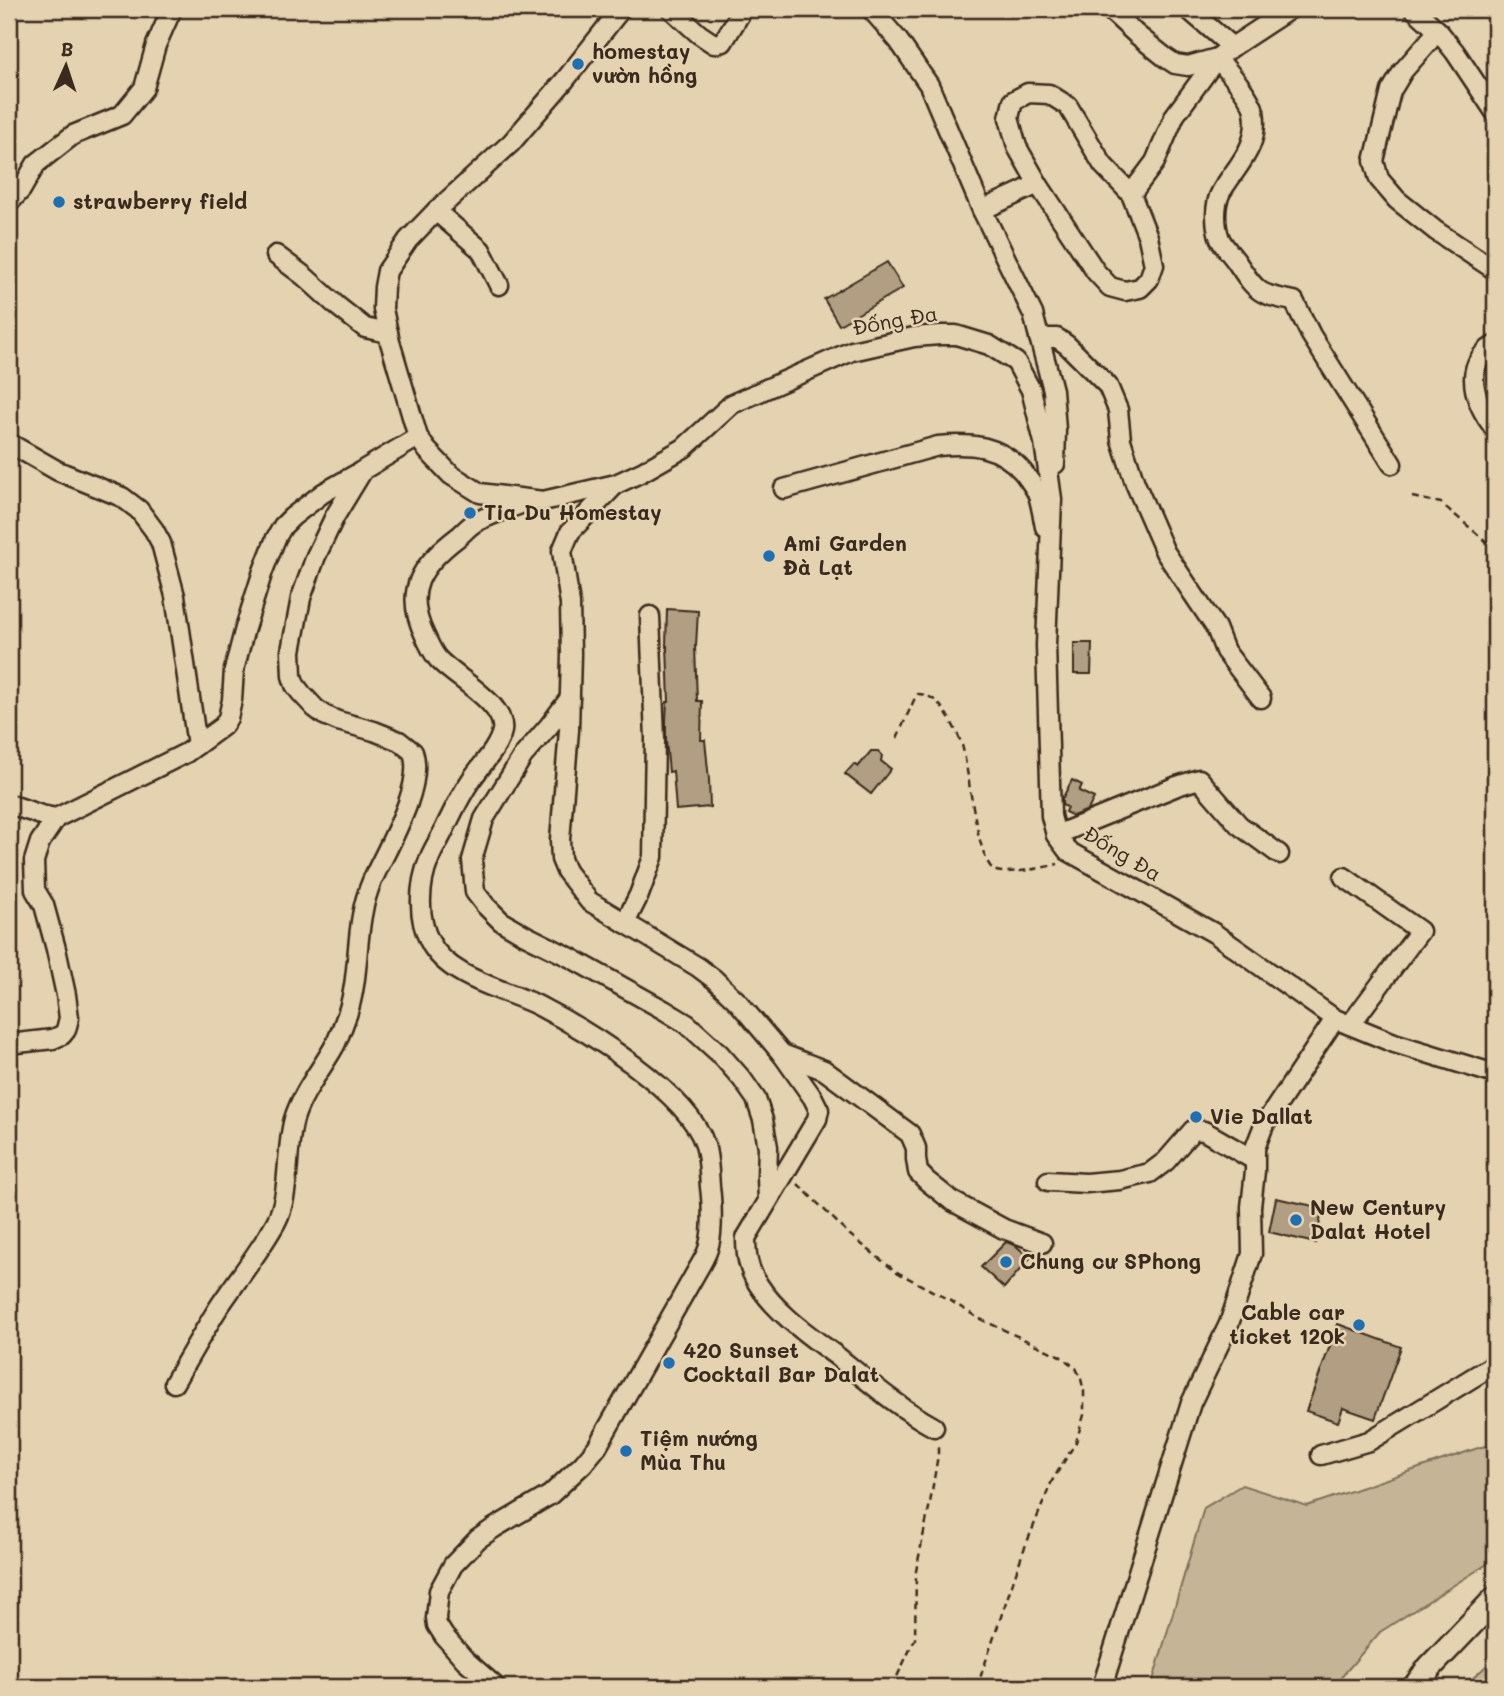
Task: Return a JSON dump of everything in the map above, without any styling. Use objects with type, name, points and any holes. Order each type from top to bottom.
[{"type":"main road","points":[[1415,1687],[1430,1667],[1495,1599]]},
{"type":"street","points":[[9,203],[21,190],[36,164],[73,135],[122,115],[144,88],[156,46],[172,9]]},
{"type":"street","name":"Đống Đa","points":[[621,9],[511,143],[436,211],[408,240],[387,271],[383,287],[383,309],[388,333],[418,437],[427,450],[451,475],[480,493],[543,501],[616,484],[642,472],[684,448],[732,404],[852,351],[914,337],[956,335],[989,345],[1016,362],[1031,390],[1044,442],[1052,499],[1046,645],[1051,816],[1056,835],[1068,851],[1214,933],[1343,1022],[1394,1043],[1495,1074]]},
{"type":"street","points":[[671,9],[714,44],[723,42],[743,9]]},
{"type":"street","points":[[871,9],[898,40],[929,85],[982,210],[1032,314],[1053,390],[1056,458],[1052,499]]},
{"type":"street","points":[[1109,9],[1175,64],[1188,65],[1224,53],[1290,9]]},
{"type":"street","points":[[1188,9],[1224,53],[1239,85],[1254,108],[1255,132],[1247,153],[1220,194],[1216,216],[1221,240],[1252,286],[1268,296],[1294,301],[1311,335],[1392,464]]},
{"type":"street","points":[[1414,9],[1438,32],[1476,81],[1495,111]]},
{"type":"street","points":[[1438,32],[1403,71],[1391,91],[1374,161],[1379,178],[1397,201],[1495,270]]},
{"type":"street","points":[[1131,194],[1155,162],[1175,115],[1224,53]]},
{"type":"street","points":[[1028,93],[1049,94],[1068,106],[1104,164],[1131,194],[1148,237],[1154,265],[1149,279],[1140,288],[1125,291],[1110,287],[1096,272],[1038,184],[1017,147],[1009,118],[1013,101],[1028,93]]},
{"type":"street","points":[[982,210],[1038,184]]},
{"type":"street","points":[[436,211],[481,250],[499,285]]},
{"type":"street","points":[[276,255],[366,328],[388,333]]},
{"type":"street","points":[[1039,338],[1057,338],[1108,386],[1118,410],[1121,440],[1135,483],[1165,552],[1216,628],[1225,651],[1261,698]]},
{"type":"street","points":[[1495,345],[1485,351],[1474,367],[1479,404],[1495,429]]},
{"type":"street","points":[[9,1044],[53,1039],[66,1030],[69,1018],[56,949],[44,905],[35,890],[34,861],[40,842],[56,818],[186,753],[223,726],[228,718],[234,670],[245,628],[263,572],[283,526],[323,493],[418,437]]},
{"type":"street","points":[[9,443],[58,471],[122,498],[139,510],[154,530],[164,550],[175,596],[197,745]]},
{"type":"street","points":[[784,489],[938,446],[982,446],[1003,454],[1032,483],[1038,496],[1050,548]]},
{"type":"street","points":[[174,1383],[281,1212],[295,1117],[336,1043],[347,1014],[366,896],[402,818],[412,788],[416,763],[413,752],[399,741],[374,730],[338,722],[324,715],[301,693],[292,676],[291,651],[305,588],[316,556],[335,516],[363,470]]},
{"type":"street","points":[[616,484],[570,532],[562,551],[570,604],[571,654],[561,859],[566,871],[589,901],[667,947],[714,979],[738,1002],[782,1054],[813,1098],[819,1110],[817,1119],[746,1238],[746,1258],[766,1296],[794,1323],[905,1410],[934,1427]]},
{"type":"street","points":[[496,1687],[465,1660],[437,1625],[439,1591],[453,1565],[478,1539],[550,1495],[597,1447],[709,1246],[712,1205],[705,1146],[696,1127],[667,1091],[563,1019],[468,976],[438,953],[430,943],[424,926],[422,883],[429,859],[458,799],[495,747],[502,724],[499,714],[473,687],[438,659],[431,649],[416,615],[416,591],[420,578],[431,562],[473,523],[532,500]]},
{"type":"street","points":[[625,923],[653,857],[655,739],[650,616]]},
{"type":"street","points":[[570,698],[523,756],[484,819],[472,860],[475,892],[501,921],[664,1010],[687,1024],[720,1054],[742,1079],[755,1099],[763,1120],[768,1147],[768,1200]]},
{"type":"street","points":[[1056,835],[1199,779],[1239,825],[1279,854]]},
{"type":"street","points":[[9,804],[56,818]]},
{"type":"street","points":[[1102,1687],[1191,1403],[1229,1324],[1252,1254],[1251,1207],[1255,1149],[1264,1125],[1343,1022],[1420,931],[1344,877]]},
{"type":"street","points":[[782,1054],[824,1070],[910,1135],[916,1148],[918,1172],[951,1201],[1004,1229],[1042,1243]]},
{"type":"street","points":[[1048,1181],[1086,1183],[1150,1174],[1166,1161],[1193,1130],[1204,1131],[1254,1160]]},
{"type":"street","points":[[1321,1455],[1369,1441],[1495,1364]]},
{"type":"path","points":[[1412,497],[1441,503],[1495,549]]},
{"type":"path","points":[[897,738],[918,694],[935,699],[943,708],[962,744],[979,840],[988,864],[994,870],[1007,873],[1056,865],[1073,854]]},
{"type":"path","points":[[786,1171],[850,1235],[895,1270],[978,1318],[1060,1356],[1076,1368],[1081,1379],[1084,1415],[1076,1443],[1052,1481],[1023,1552],[977,1687]]},
{"type":"path","points":[[892,1687],[915,1639],[916,1572],[938,1455],[938,1438],[934,1427]]},
{"type":"shaded area","points":[[1495,1445],[1495,1559],[1380,1632],[1333,1687],[1151,1687],[1204,1508],[1242,1485],[1307,1506],[1481,1447]]},
{"type":"shaded area","points":[[1495,1658],[1495,1687],[1463,1687]]},
{"type":"building","points":[[887,262],[903,288],[839,325],[824,299]]},
{"type":"building","points":[[667,609],[698,611],[695,646],[697,701],[702,701],[701,740],[705,740],[710,807],[676,810],[673,771],[669,772],[666,741],[669,702]]},
{"type":"building","points":[[1074,643],[1092,643],[1091,674],[1074,674]]},
{"type":"building","points":[[871,751],[878,751],[882,755],[881,761],[891,769],[871,794],[845,774],[854,764],[858,767]]},
{"type":"building","points":[[1072,780],[1082,785],[1079,791],[1094,798],[1088,810],[1073,816],[1065,812],[1067,807],[1062,805],[1062,799]]},
{"type":"building","name":"New Century Dalat Hotel","points":[[1276,1198],[1323,1208],[1315,1243],[1269,1232]]},
{"type":"building","name":"Chung cư SPhong","points":[[1006,1242],[1015,1245],[1030,1258],[1004,1288],[981,1267]]},
{"type":"building","points":[[1338,1324],[1401,1347],[1375,1419],[1343,1408],[1338,1422],[1306,1411]]},
{"type":"place","name":"homestay vườn hồng","points":[[578,64]]},
{"type":"place","name":"strawberry field","points":[[59,202]]},
{"type":"place","name":"Tia Du Homestay","points":[[470,513]]},
{"type":"place","name":"Ami Garden Đà Lạt","points":[[769,556]]},
{"type":"place","name":"Vie Dallat","points":[[1196,1117]]},
{"type":"place","name":"New Century Dalat Hotel","points":[[1296,1220]]},
{"type":"place","name":"Chung cư SPhong","points":[[1006,1262]]},
{"type":"place","name":"Cable car ticket 120k","points":[[1359,1325]]},
{"type":"place","name":"420 Sunset Cocktail Bar Dalat","points":[[669,1363]]},
{"type":"place","name":"Tiệm nướng Mùa Thu","points":[[626,1451]]}]
